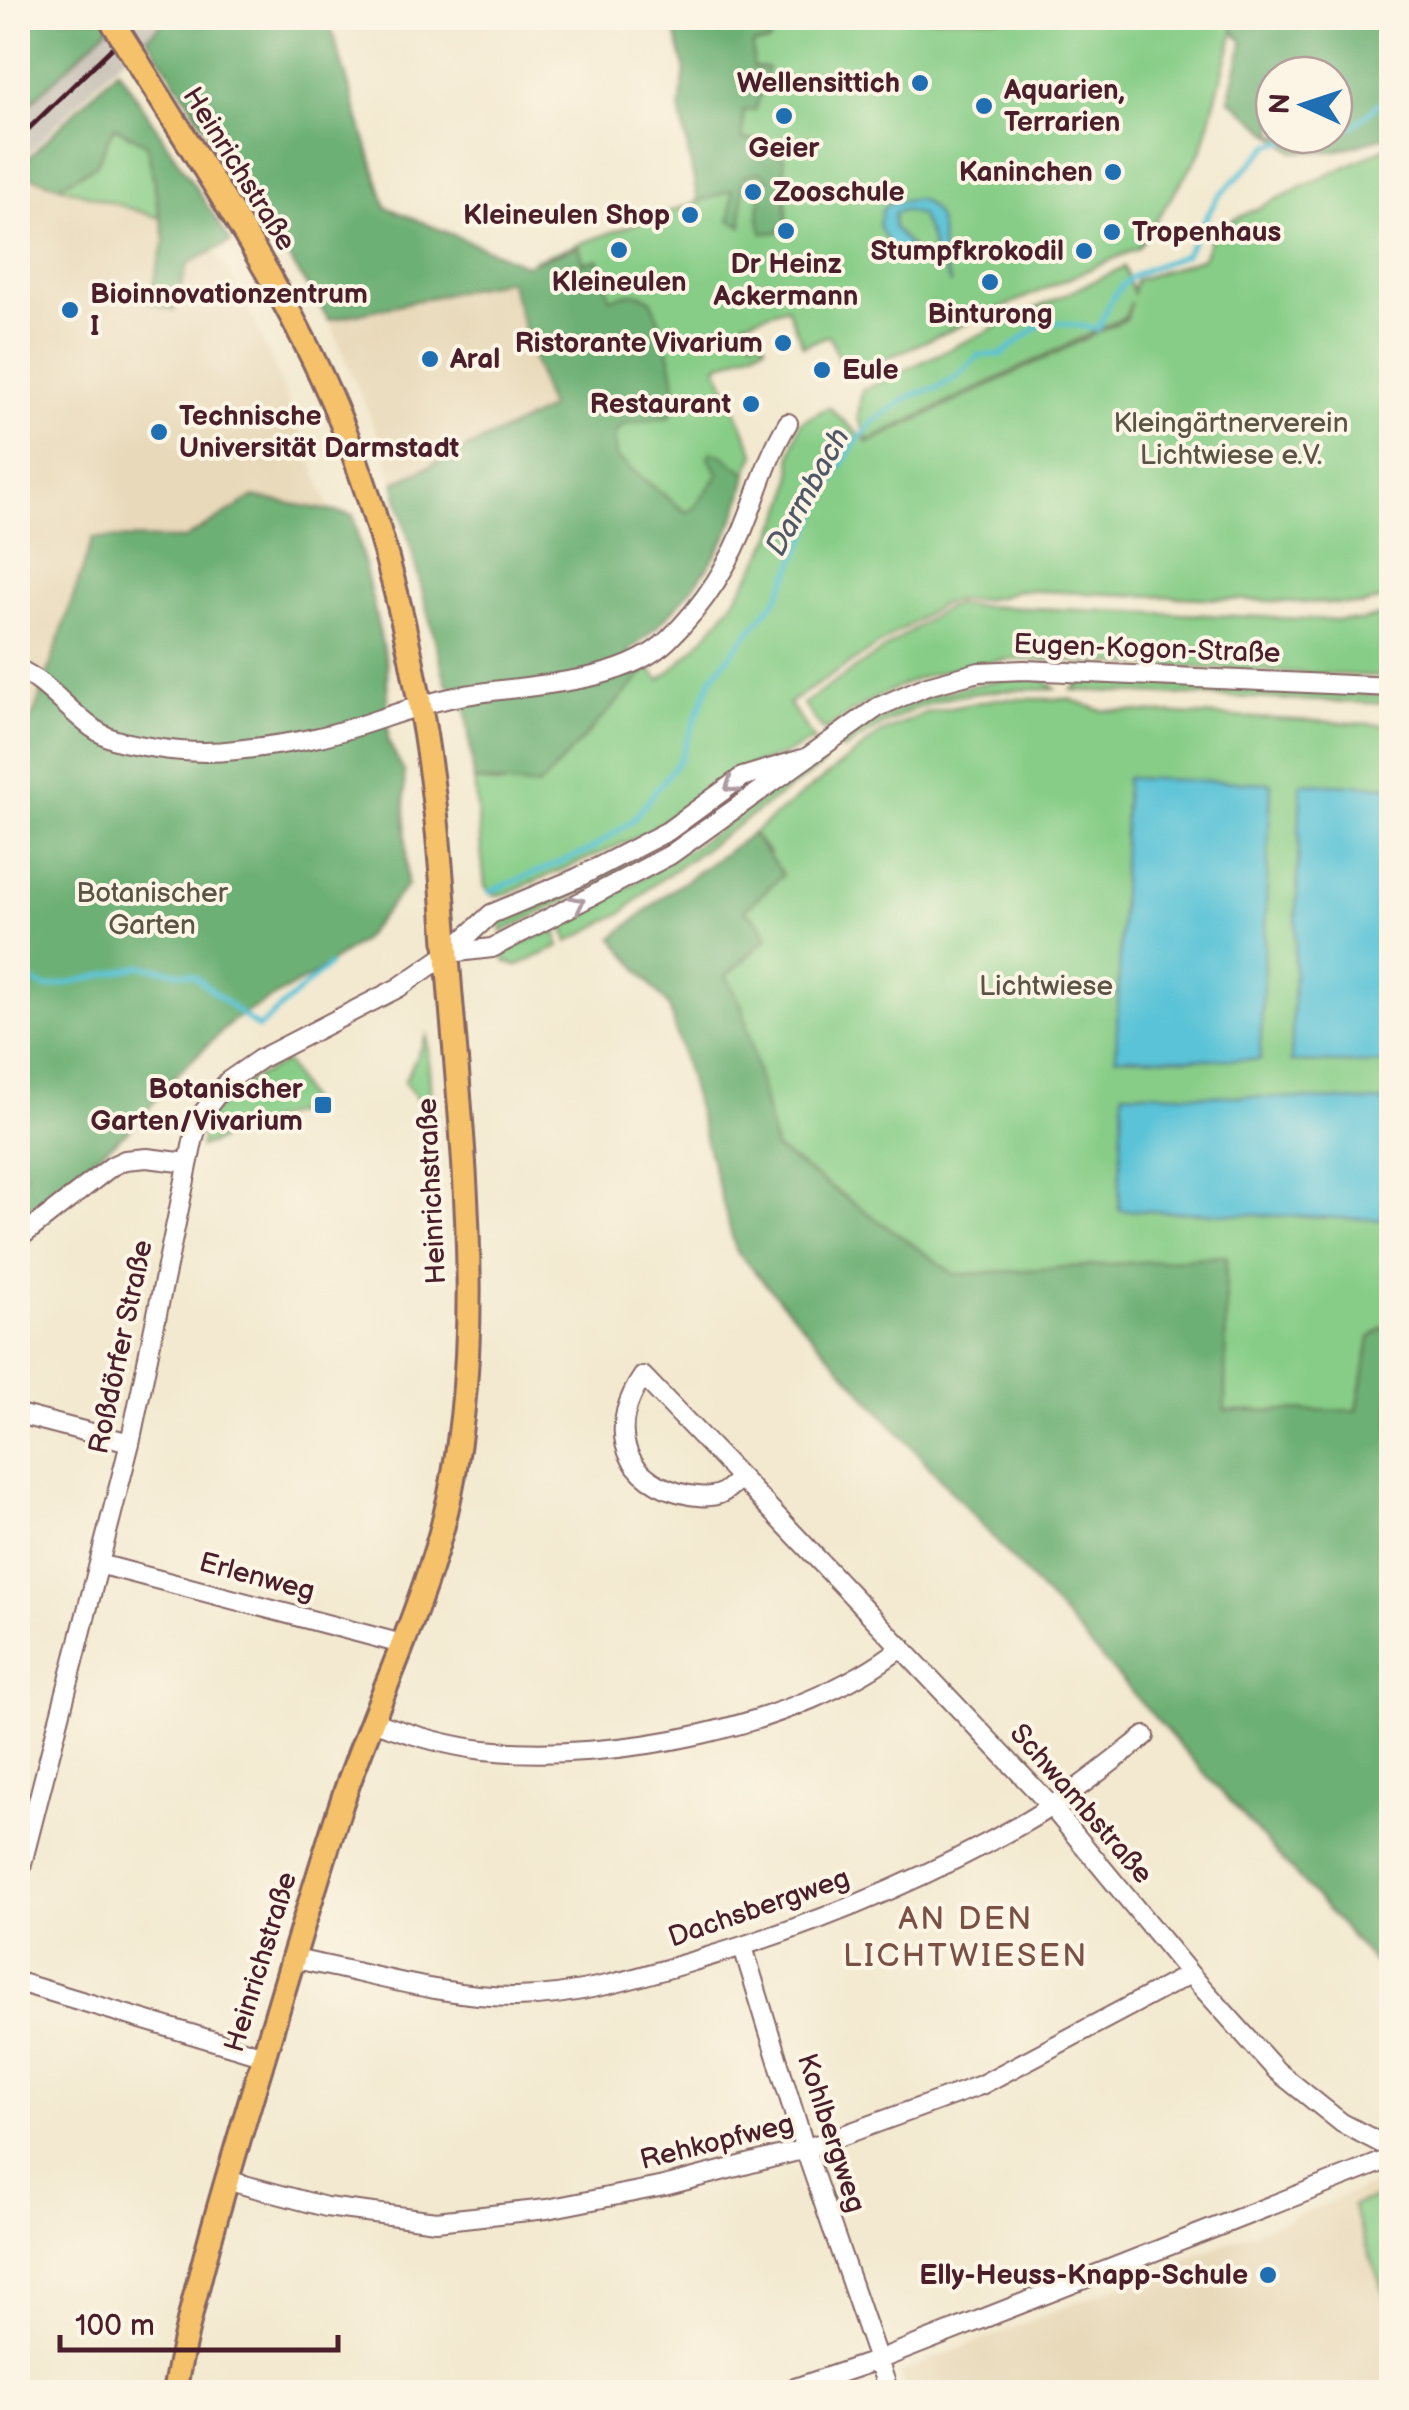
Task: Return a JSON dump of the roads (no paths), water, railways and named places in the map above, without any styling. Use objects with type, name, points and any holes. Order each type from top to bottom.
[{"type":"main road","name":"Heinrichstraße","points":[[110,18],[276,286],[311,352],[363,480],[420,705],[436,813],[462,1132],[468,1335],[466,1394],[456,1467],[440,1533],[346,1790],[293,1959],[226,2180],[186,2328],[174,2392]]},
{"type":"street","points":[[18,669],[46,686],[105,735],[117,741],[176,752],[232,751],[307,740],[420,705],[627,666],[663,645],[718,579],[736,546],[774,446],[788,423]]},
{"type":"street","name":"Eugen-Kogon-Straße","points":[[449,953],[492,948],[670,855],[878,707],[927,686],[979,672],[1024,670],[1392,687]]},
{"type":"street","name":"Eugen-Kogon-Straße","points":[[449,953],[491,914],[578,878],[668,831],[742,778],[802,759]]},
{"type":"street","name":"Roßdörfer Straße","points":[[18,1879],[25,1811],[99,1564],[130,1443],[201,1115],[228,1082],[260,1059],[398,988],[449,953]]},
{"type":"street","points":[[18,1239],[125,1160],[188,1163]]},
{"type":"street","name":"Schwambstraße","points":[[741,1478],[721,1494],[691,1496],[658,1486],[632,1465],[622,1432],[628,1398],[643,1376],[741,1478],[902,1647],[1051,1806],[1190,1974],[1277,2071],[1342,2122],[1392,2149]]},
{"type":"street","points":[[18,1414],[130,1443]]},
{"type":"street","name":"Erlenweg","points":[[99,1564],[402,1644]]},
{"type":"street","points":[[372,1721],[444,1742],[515,1752],[560,1752],[659,1742],[706,1734],[774,1713],[881,1664],[902,1647]]},
{"type":"street","name":"Dachsbergweg","points":[[293,1959],[418,1988],[517,1996],[618,1984],[806,1925],[912,1879],[1051,1806],[1145,1736]]},
{"type":"street","name":"Kohlbergweg","points":[[743,1947],[805,2149],[889,2392]]},
{"type":"street","name":"Rehkopfweg","points":[[226,2180],[326,2207],[436,2221],[566,2206],[664,2186],[805,2149],[981,2085],[1190,1974]]},
{"type":"street","points":[[18,1982],[264,2056]]},
{"type":"street","points":[[783,2392],[878,2360],[1392,2158]]},
{"type":"water","points":[[918,199],[932,209],[939,222],[951,285],[941,261],[936,263],[920,215],[903,210],[894,213],[893,227],[913,250],[896,257],[879,226],[882,210],[890,203]]},
{"type":"water","points":[[1126,778],[1271,783],[1260,1060],[1116,1057]]},
{"type":"water","points":[[1301,783],[1391,786],[1391,1064],[1291,1062]]},
{"type":"water","points":[[1123,1092],[1391,1102],[1391,1220],[1119,1210]]},
{"type":"waterway","name":"Darmbach","points":[[1354,125],[1392,92]]},
{"type":"waterway","name":"Darmbach","points":[[489,892],[590,850],[632,821],[679,761],[712,677],[778,597],[839,469],[873,422],[912,395],[937,388],[958,376],[979,355],[1001,355],[1046,320],[1098,330],[1113,297],[1130,279],[1185,255],[1217,198],[1260,155]]},
{"type":"waterway","name":"Darmbach","points":[[18,975],[47,988],[142,966],[193,975],[258,1028],[329,965]]},
{"type":"railway","points":[[18,139],[143,18]]},
{"type":"place","name":"Wellensittich","points":[[920,83]]},
{"type":"place","name":"Aquarien, Terrarien","points":[[984,106]]},
{"type":"place","name":"Geier","points":[[784,116]]},
{"type":"place","name":"Kaninchen","points":[[1113,172]]},
{"type":"place","name":"Zooschule","points":[[753,192]]},
{"type":"place","name":"Kleineulen Shop","points":[[690,215]]},
{"type":"place","name":"Dr Heinz Ackermann","points":[[786,231]]},
{"type":"place","name":"Tropenhaus","points":[[1112,232]]},
{"type":"place","name":"Kleineulen","points":[[619,250]]},
{"type":"place","name":"Stumpfkrokodil","points":[[1084,251]]},
{"type":"place","name":"Binturong","points":[[990,282]]},
{"type":"place","name":"Bioinnovationzentrum I","points":[[70,310]]},
{"type":"place","name":"Ristorante Vivarium","points":[[783,343]]},
{"type":"place","name":"Aral","points":[[430,359]]},
{"type":"place","name":"Eule","points":[[822,370]]},
{"type":"place","name":"Restaurant","points":[[751,404]]},
{"type":"place","name":"Technische Universität Darmstadt","points":[[159,432]]},
{"type":"place","name":"Botanischer Garten/Vivarium","points":[[323,1105]]},
{"type":"place","name":"Elly-Heuss-Knapp-Schule","points":[[1268,2275]]},
{"type":"district","name":"AN DEN LICHTWIESEN","points":[[966,1938]]},
{"type":"park label","name":"Kleingärtnerverein Lichtwiese e.V.","points":[[1231,439]]},
{"type":"park label","name":"Botanischer Garten","points":[[152,909]]},
{"type":"park label","name":"Lichtwiese","points":[[1046,986]]}]
